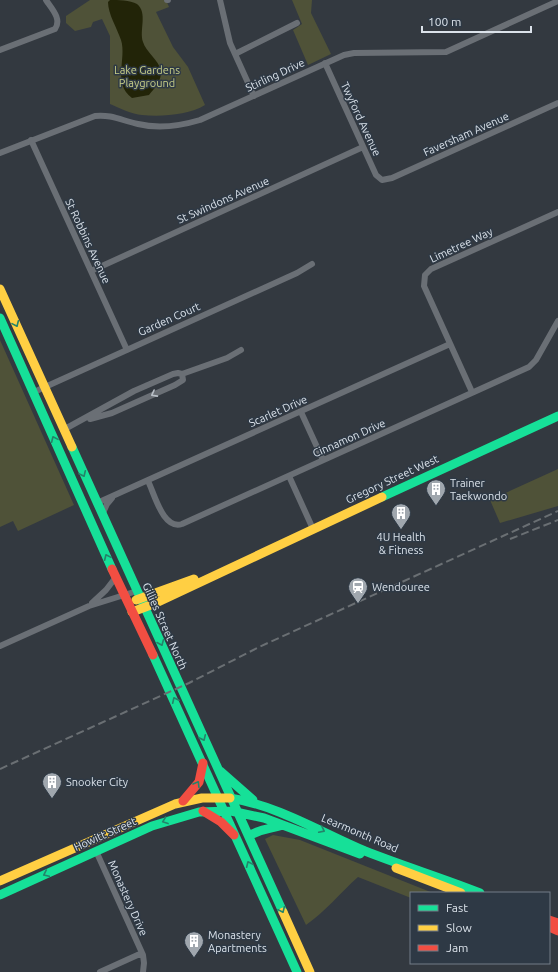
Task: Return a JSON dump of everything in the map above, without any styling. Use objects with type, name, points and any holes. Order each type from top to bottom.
[{"type":"main road","name":"Gillies Street North","points":[[0,289],[310,972]]},
{"type":"main road","name":"Gillies Street North","points":[[0,318],[126,599],[238,838],[297,972]]},
{"type":"main road","name":"Gregory Street West","points":[[132,612],[558,416]]},
{"type":"main road","name":"Gregory Street West","points":[[126,599],[236,564]]},
{"type":"main road","points":[[183,801],[199,782],[203,762]]},
{"type":"main road","points":[[218,770],[254,801]]},
{"type":"main road","name":"Howitt Street","points":[[0,881],[90,840],[183,801],[218,796],[231,797]]},
{"type":"main road","name":"Learmonth Road","points":[[231,797],[254,801],[287,813],[366,851],[445,883],[459,892]]},
{"type":"main road","name":"Howitt Street","points":[[0,894],[154,825],[182,815],[202,811],[225,810]]},
{"type":"main road","name":"Learmonth Road","points":[[225,810],[283,825],[445,883],[476,892]]},
{"type":"main road","points":[[202,811],[221,822],[238,838]]},
{"type":"main road","points":[[249,836],[262,828],[273,828],[283,825]]},
{"type":"main road","points":[[90,840],[96,851]]},
{"type":"main road","points":[[551,923],[558,931]]},
{"type":"street","points":[[0,50],[55,29],[58,24],[57,18],[46,0]]},
{"type":"street","points":[[220,0],[228,37],[254,96]]},
{"type":"street","name":"Stirling Drive","points":[[0,153],[88,118],[100,116],[114,117],[150,126],[182,125],[200,120],[344,55],[354,53],[446,52],[558,1]]},
{"type":"street","points":[[235,54],[296,23]]},
{"type":"street","name":"Twyford Avenue","points":[[325,63],[376,175],[382,180]]},
{"type":"street","name":"Faversham Avenue","points":[[382,180],[392,178],[558,103]]},
{"type":"street","name":"St Robbins Avenue","points":[[31,140],[127,350]]},
{"type":"street","name":"St Swindons Avenue","points":[[91,271],[363,147]]},
{"type":"street","name":"Limetree Way","points":[[472,392],[424,286],[423,279],[426,273],[431,269],[558,212]]},
{"type":"street","name":"Garden Court","points":[[34,392],[297,273],[312,264]]},
{"type":"street","name":"Cinnamon Drive","points":[[148,481],[166,520],[171,524],[177,525],[531,366],[536,360],[558,321]]},
{"type":"street","name":"Scarlet Drive","points":[[97,503],[450,344]]},
{"type":"street","points":[[63,430],[138,389],[170,375],[177,373],[182,374],[227,358],[241,350]]},
{"type":"street","points":[[77,423],[112,413],[175,386],[183,380],[182,374]]},
{"type":"street","points":[[170,375],[175,386]]},
{"type":"street","points":[[138,389],[142,400]]},
{"type":"street","points":[[301,412],[323,460]]},
{"type":"street","points":[[289,476],[313,529]]},
{"type":"street","name":"Scarlet Drive","points":[[102,515],[107,504],[115,496]]},
{"type":"street","points":[[89,606],[102,595],[116,577]]},
{"type":"street","points":[[0,646],[89,606],[126,599]]},
{"type":"street","name":"Monastery Drive","points":[[96,851],[142,953],[144,963],[142,972]]},
{"type":"street","name":"Monastery Drive","points":[[100,972],[142,953]]},
{"type":"green space","name":"Lake Gardens Playground","points":[[90,0],[166,0],[169,7],[156,12],[173,47],[188,67],[205,105],[183,113],[158,116],[142,115],[126,111],[110,104],[110,36],[102,19],[93,22],[91,27],[75,31],[66,23],[66,16]]},
{"type":"green space","points":[[292,0],[312,0],[311,13],[331,54],[308,65],[293,30],[302,24]]},
{"type":"green space","points":[[0,340],[74,505],[18,531],[13,521],[0,527]]},
{"type":"green space","points":[[558,469],[558,506],[500,523],[490,500]]},
{"type":"green space","points":[[273,835],[300,840],[430,892],[410,892],[410,898],[358,877],[306,925],[265,839]]},
{"type":"shaded area","points":[[110,0],[124,0],[137,4],[142,12],[143,42],[158,63],[161,71],[159,81],[149,95],[132,98],[126,92],[123,85],[121,78],[121,40],[109,11],[108,2]]},
{"type":"railway","points":[[0,769],[189,683],[259,647],[558,511]]},
{"type":"railway","points":[[510,539],[558,520]]},
{"type":"traffic: fast","points":[[0,318],[112,569]]},
{"type":"traffic: fast","points":[[382,497],[558,416]]},
{"type":"traffic: fast","points":[[72,447],[283,912]]},
{"type":"traffic: fast","points":[[153,655],[297,972]]},
{"type":"traffic: fast","points":[[220,771],[253,800]]},
{"type":"traffic: fast","points":[[230,798],[282,813],[365,851],[477,892]]},
{"type":"traffic: fast","points":[[0,895],[152,826],[199,812],[231,811],[264,818],[360,854]]},
{"type":"traffic: fast","points":[[249,836],[262,830],[283,825]]},
{"type":"traffic: slow","points":[[0,289],[72,447]]},
{"type":"traffic: slow","points":[[132,612],[156,603],[382,497]]},
{"type":"traffic: slow","points":[[136,600],[194,579]]},
{"type":"traffic: slow","points":[[0,881],[175,804],[202,798],[230,798]]},
{"type":"traffic: slow","points":[[396,868],[458,892]]},
{"type":"traffic: slow","points":[[283,912],[310,972]]},
{"type":"traffic: jam","points":[[112,569],[153,655]]},
{"type":"traffic: jam","points":[[183,801],[199,782],[203,763]]},
{"type":"traffic: jam","points":[[203,811],[221,822],[234,835]]},
{"type":"traffic: jam","points":[[550,920],[558,923]]},
{"type":"traffic: jam","points":[[550,927],[558,931]]},
{"type":"place","name":"Trainer Taekwondo","points":[[436,506]]},
{"type":"place","name":"4U Health & Fitness","points":[[401,530]]},
{"type":"place","name":"Wendouree","points":[[358,604]]},
{"type":"place","name":"Snooker City","points":[[52,799]]},
{"type":"place","name":"Monastery Apartments","points":[[194,958]]}]
